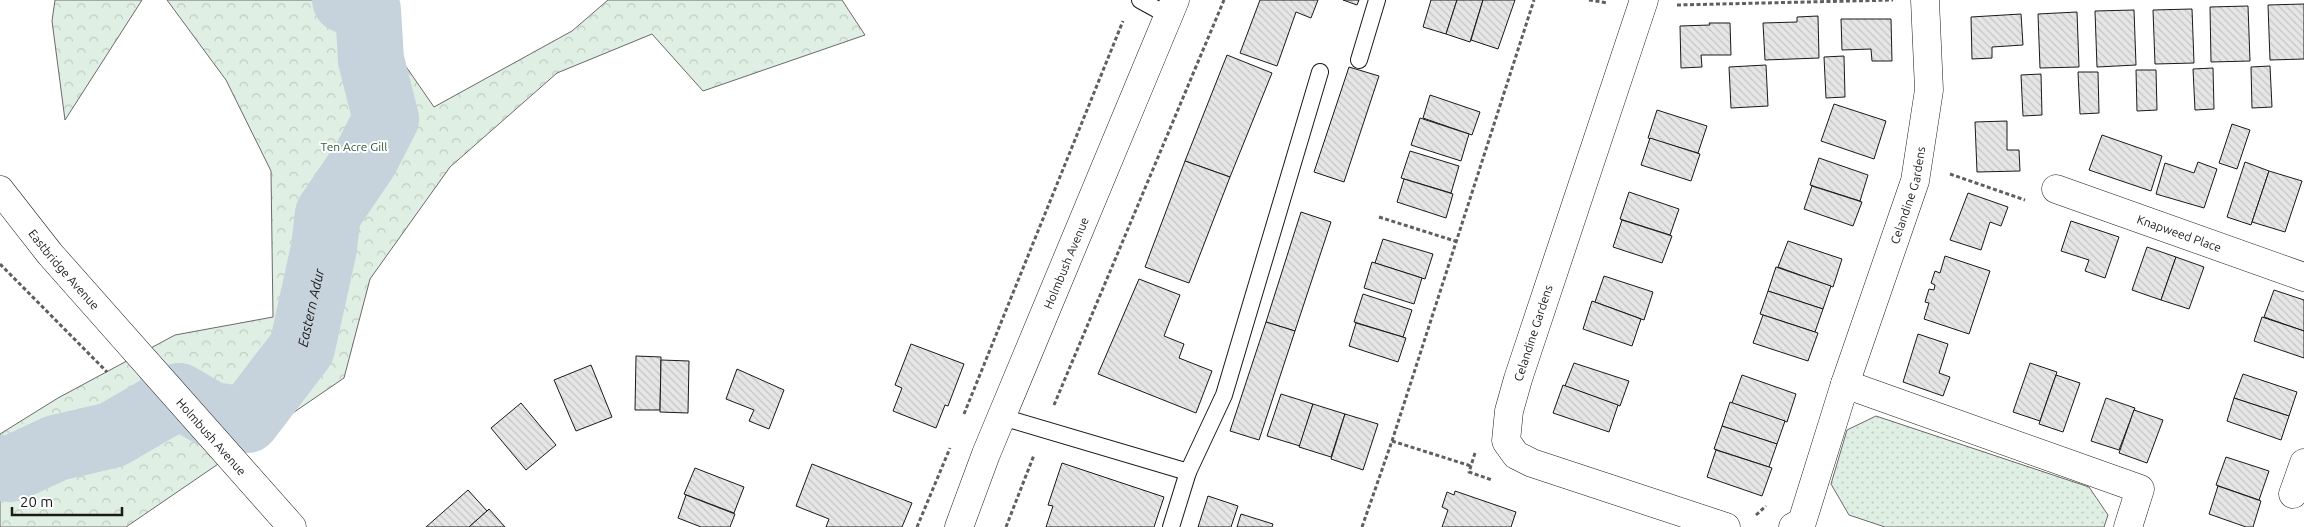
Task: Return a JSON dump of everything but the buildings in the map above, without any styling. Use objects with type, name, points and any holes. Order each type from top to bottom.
[{"type":"street","name":"Celandine Gardens","points":[[1804,525],[1845,384],[1915,181],[1930,90],[1925,0]]},
{"type":"street","name":"Celandine Gardens","points":[[1643,3],[1518,379],[1509,411],[1506,441],[1516,455],[1532,463],[1726,527]]},
{"type":"street","name":"Holmbush Avenue","points":[[959,527],[1002,417],[1172,8]]},
{"type":"street","name":"Knapweed Place","points":[[2056,189],[2304,277]]},
{"type":"street","name":"Eastbridge Avenue","points":[[0,190],[50,254],[132,346]]},
{"type":"street","name":"Holmbush Avenue","points":[[132,346],[292,527]]},
{"type":"street","points":[[1845,384],[2140,489],[2128,527]]},
{"type":"street","points":[[2293,494],[2304,463]]},
{"type":"lane","points":[[1140,0],[1172,8]]},
{"type":"lane","points":[[1359,60],[1377,0]]},
{"type":"lane","points":[[1171,527],[1188,472],[1224,395],[1320,72]]},
{"type":"lane","points":[[1002,417],[1188,472]]},
{"type":"path","points":[[1006,527],[1044,428],[1224,0]]},
{"type":"path","points":[[1362,527],[1392,441],[1534,0]]},
{"type":"path","points":[[1589,0],[1598,3],[1897,0]]},
{"type":"path","points":[[1892,0],[1893,10]]},
{"type":"path","points":[[960,422],[1124,18]]},
{"type":"path","points":[[1948,173],[2027,200],[2056,189]]},
{"type":"path","points":[[1379,217],[1455,241]]},
{"type":"path","points":[[0,264],[104,368]]},
{"type":"path","points":[[918,527],[953,441]]},
{"type":"path","points":[[1392,441],[1471,466]]},
{"type":"path","points":[[1754,520],[1757,512],[1770,503]]},
{"type":"green space","points":[[55,0],[142,0],[65,120],[52,21]]},
{"type":"green space","name":"Ten Acre Gill","points":[[167,0],[360,0],[434,107],[572,31],[608,0],[842,0],[865,35],[703,91],[652,34],[557,73],[450,167],[370,279],[344,378],[126,527],[0,527],[0,434],[58,398],[175,335],[273,317],[271,171],[226,80]]},
{"type":"green space","points":[[1876,416],[2089,487],[2108,515],[2104,527],[1885,527],[1849,515],[1831,484],[1847,430]]},
{"type":"waterway","name":"Eastern Adur","points":[[0,468],[11,469],[56,448],[112,435],[179,396],[212,415],[247,420],[302,348],[324,248],[328,214],[366,158],[386,119],[371,60],[368,10],[345,0]]}]
